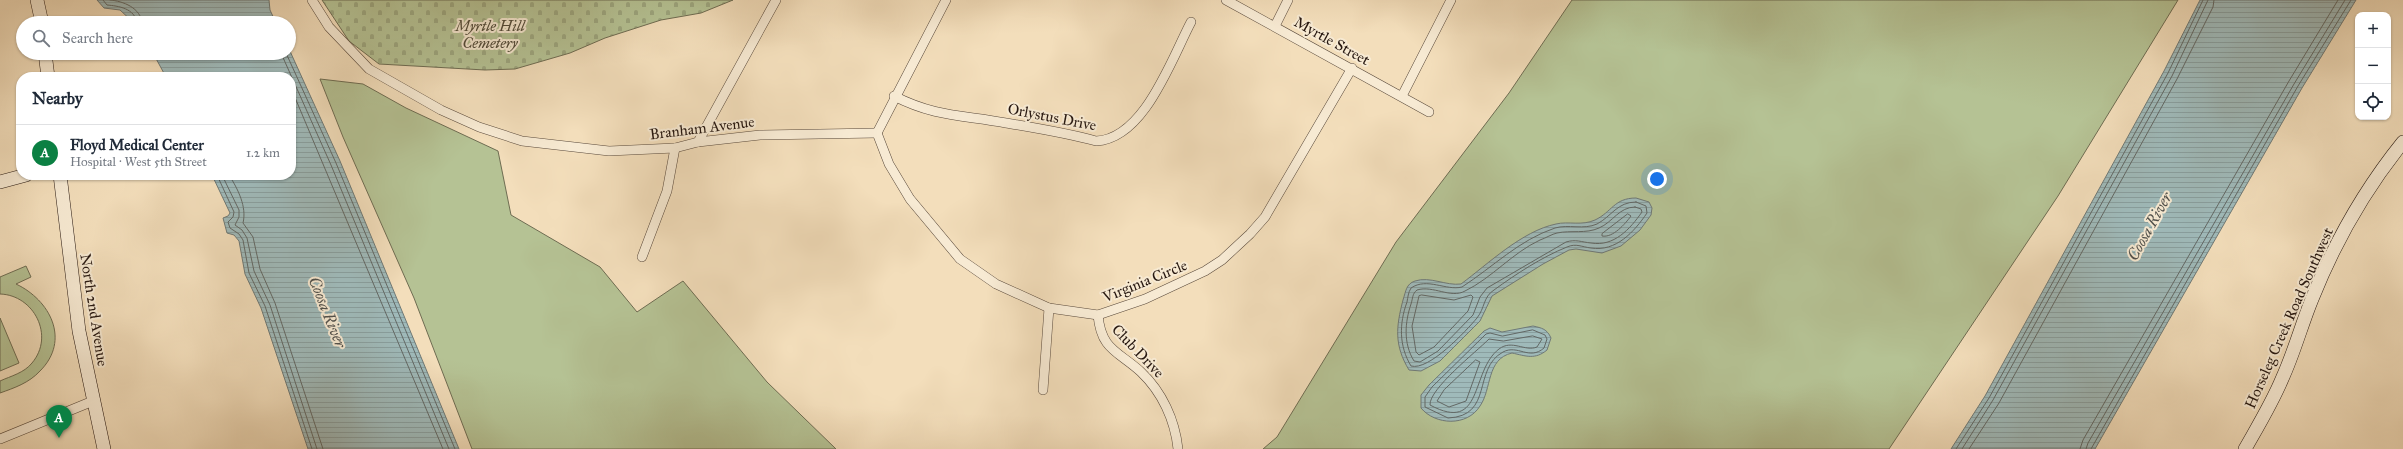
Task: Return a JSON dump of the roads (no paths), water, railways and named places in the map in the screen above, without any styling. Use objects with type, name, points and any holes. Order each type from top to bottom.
[{"type":"street","points":[[38,0],[41,16]]},
{"type":"street","name":"Branham Avenue","points":[[312,0],[329,27],[365,65],[395,86],[479,128],[522,140],[609,151],[675,148],[698,142],[760,135],[877,133]]},
{"type":"street","points":[[698,142],[776,0]]},
{"type":"street","points":[[877,133],[894,96],[946,0]]},
{"type":"street","name":"Myrtle Street","points":[[1226,0],[1352,68],[1429,112]]},
{"type":"street","points":[[1275,26],[1288,0]]},
{"type":"street","points":[[1402,96],[1451,0]]},
{"type":"street","name":"Orlystus Drive","points":[[894,96],[917,108],[946,115],[1006,122],[1096,141],[1108,140],[1132,125],[1145,110],[1191,22]]},
{"type":"street","points":[[46,60],[47,72]]},
{"type":"street","name":"Virginia Circle","points":[[877,133],[889,164],[910,199],[927,222],[960,259],[996,284],[1049,308],[1098,315],[1145,299],[1205,271],[1222,260],[1250,234],[1265,218],[1352,68]]},
{"type":"street","name":"Horseleg Creek Road Southwest","points":[[2245,449],[2283,379],[2312,300],[2335,249],[2354,212],[2403,142]]},
{"type":"street","points":[[642,257],[667,191],[675,148]]},
{"type":"street","points":[[0,182],[16,178]]},
{"type":"street","name":"North 2nd Avenue","points":[[61,180],[79,331],[104,449]]},
{"type":"street","points":[[1043,390],[1049,308]]},
{"type":"street","name":"Club Drive","points":[[1098,315],[1102,338],[1154,387],[1169,412],[1178,449]]},
{"type":"street","points":[[0,439],[93,401]]},
{"type":"water","points":[[97,0],[269,0],[270,10],[273,16],[126,16],[120,10],[104,8]]},
{"type":"water","name":"Coosa River","points":[[2200,0],[2356,0],[2302,88],[2095,449],[1951,449],[1985,396],[2164,71]]},
{"type":"water","name":"Coosa River","points":[[157,60],[294,60],[340,161],[459,449],[308,449],[261,308],[245,274],[239,241],[234,235],[227,233],[223,218],[228,216],[230,213],[214,180],[296,180],[296,72],[163,72]]},
{"type":"water","points":[[1636,198],[1649,202],[1652,208],[1651,215],[1640,230],[1621,246],[1602,253],[1576,249],[1569,250],[1543,264],[1492,296],[1480,321],[1440,361],[1421,371],[1409,370],[1401,352],[1398,327],[1406,291],[1412,282],[1432,280],[1450,284],[1461,284],[1506,249],[1543,228],[1556,224],[1590,222],[1601,217],[1623,200]]},
{"type":"water","points":[[1533,326],[1544,329],[1551,338],[1547,350],[1534,356],[1512,353],[1504,356],[1498,361],[1491,375],[1484,399],[1474,413],[1467,418],[1451,421],[1434,418],[1421,408],[1421,395],[1429,385],[1484,331],[1490,328],[1502,332]]},
{"type":"place","name":"Floyd Medical Center","points":[[59,438]]},
{"type":"park label","name":"Myrtle Hill Cemetery","points":[[490,34]]}]
